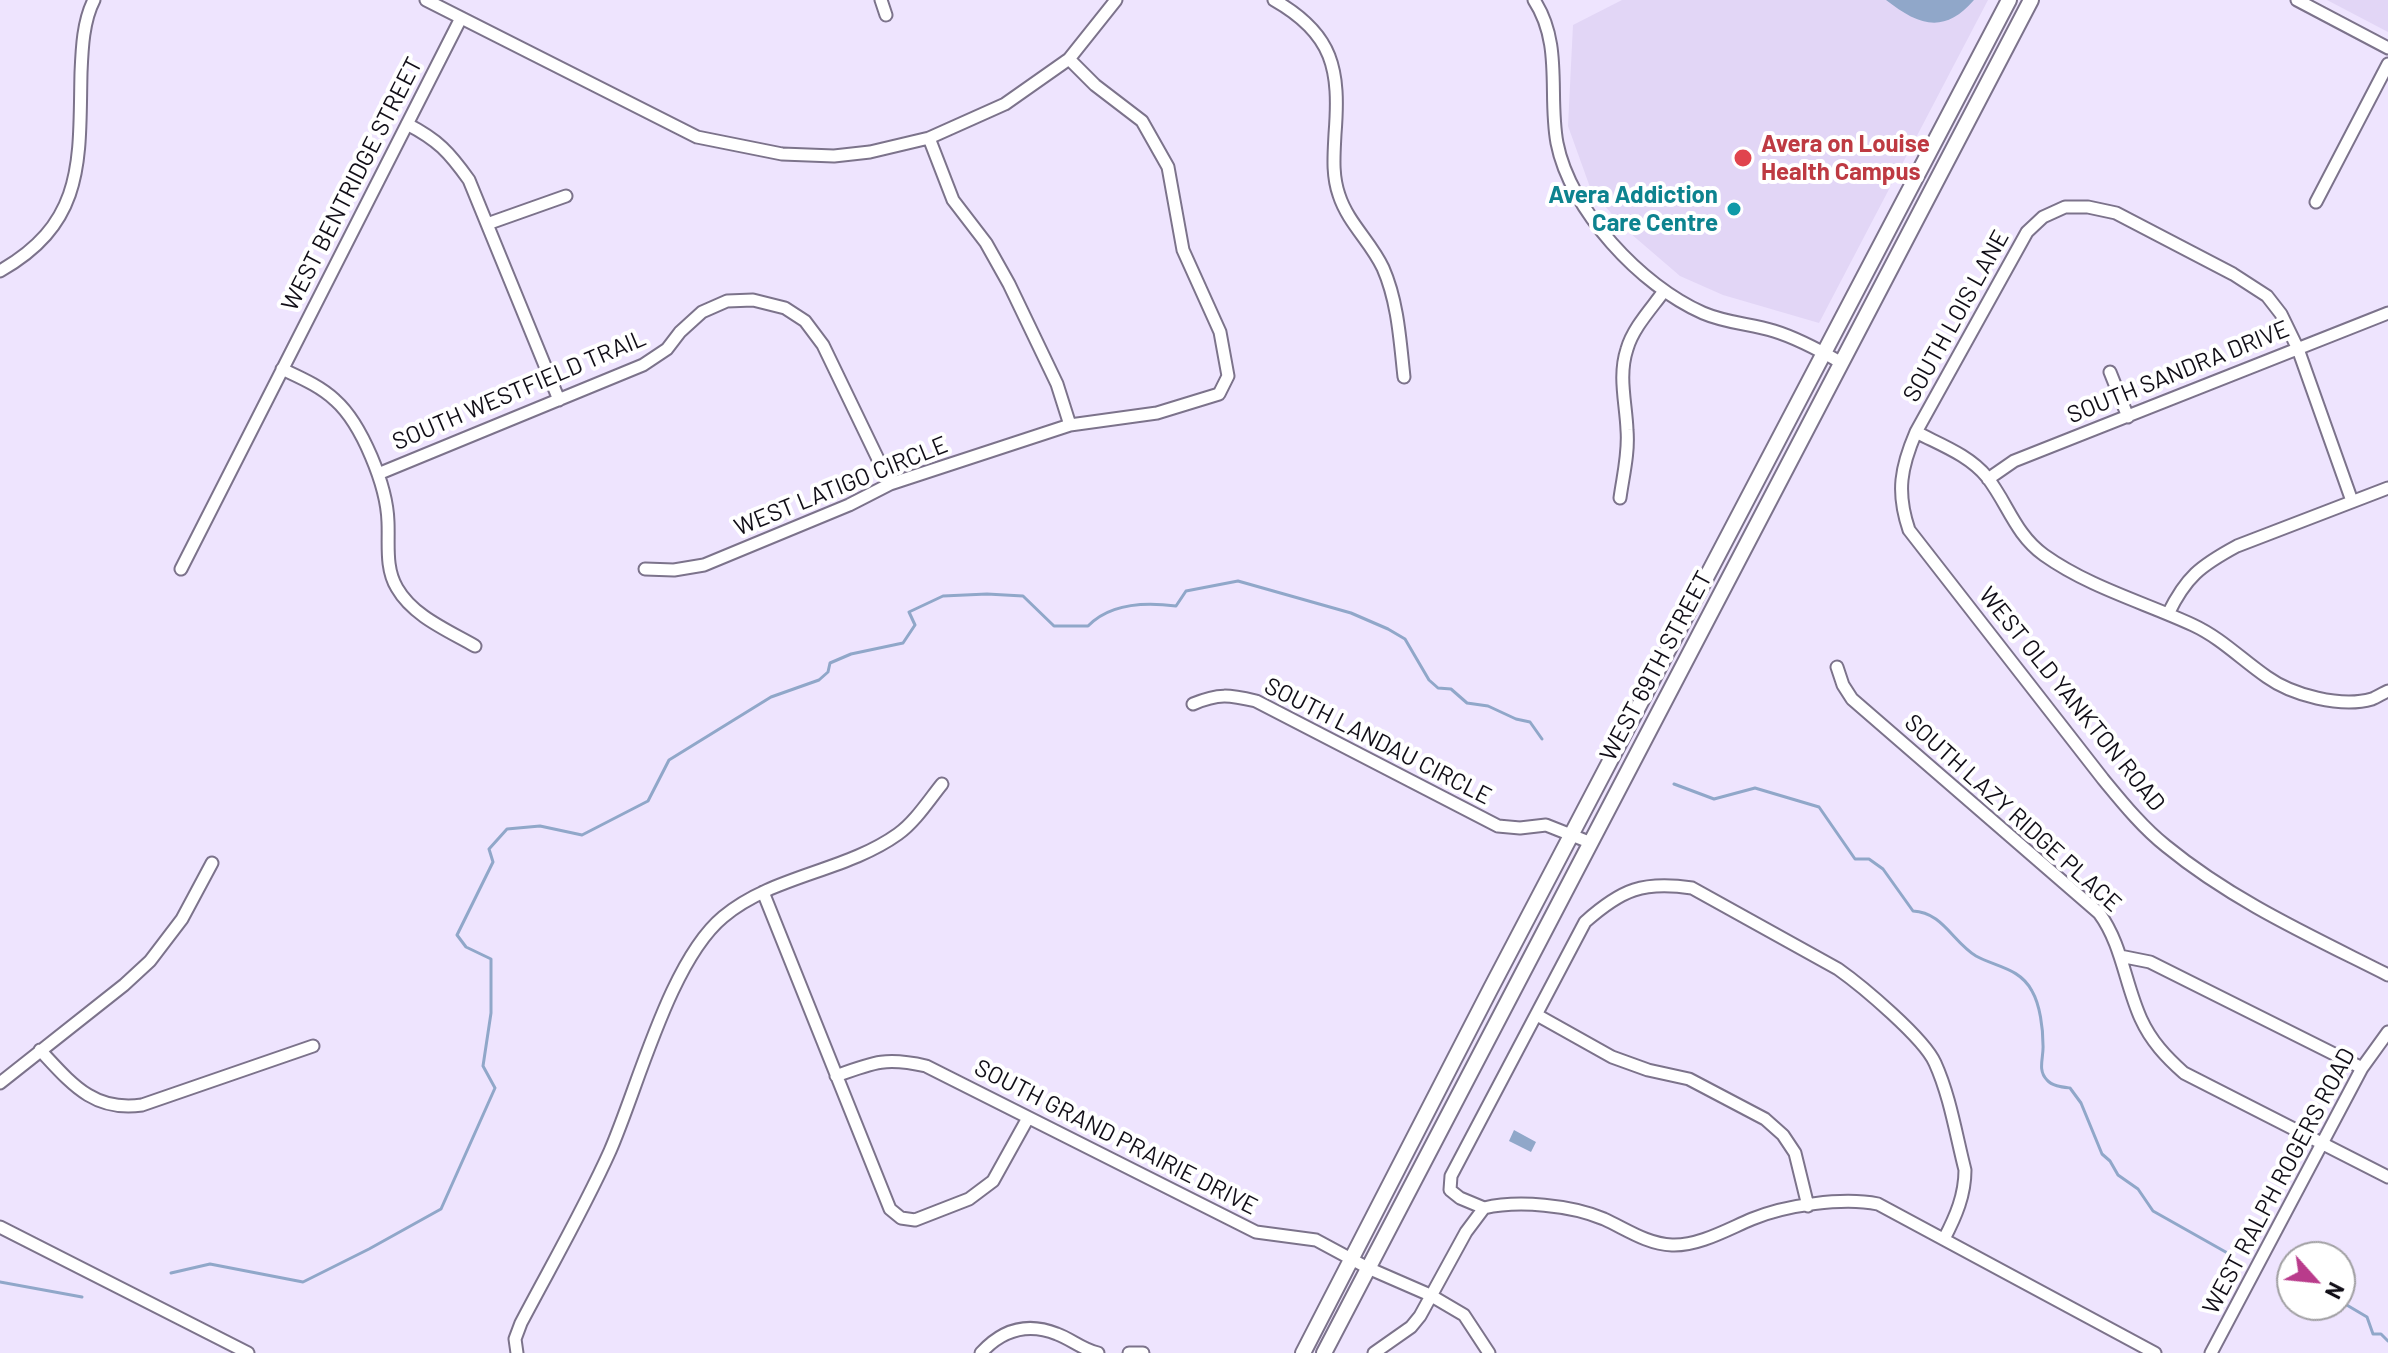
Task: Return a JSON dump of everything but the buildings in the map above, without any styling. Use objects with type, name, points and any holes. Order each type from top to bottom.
[{"type":"main road","name":"WEST 69TH STREET","points":[[1303,1353],[2009,0]]},
{"type":"main road","name":"WEST 69TH STREET","points":[[1324,1353],[2031,0]]},
{"type":"main road","points":[[1491,988],[1509,997]]},
{"type":"street","points":[[0,271],[22,259],[45,237],[66,206],[79,163],[82,50],[94,0]]},
{"type":"street","points":[[426,0],[697,137],[782,154],[834,156],[870,152],[929,138],[1005,104],[1069,59],[1116,0]]},
{"type":"street","points":[[881,0],[886,15]]},
{"type":"street","points":[[1274,0],[1293,11],[1320,36],[1333,64],[1338,96],[1333,169],[1339,196],[1353,226],[1382,267],[1396,314],[1404,377]]},
{"type":"street","points":[[1534,0],[1540,9],[1553,50],[1557,140],[1575,194],[1606,237],[1664,291],[1703,313],[1771,330],[1840,362]]},
{"type":"street","points":[[2297,0],[2388,48]]},
{"type":"street","name":"WEST BENTRIDGE STREET","points":[[181,569],[461,18]]},
{"type":"street","name":"WEST LATIGO CIRCLE","points":[[645,569],[674,570],[704,565],[849,505],[890,484],[1070,425],[1157,413],[1219,394],[1228,376],[1220,332],[1183,250],[1168,167],[1142,121],[1095,85],[1069,59]]},
{"type":"street","points":[[2316,202],[2388,64]]},
{"type":"street","points":[[407,124],[432,136],[449,152],[469,180],[559,400]]},
{"type":"street","points":[[929,138],[953,200],[986,243],[1009,284],[1057,384],[1070,425]]},
{"type":"street","points":[[487,224],[566,196]]},
{"type":"street","name":"SOUTH LOIS LANE","points":[[1916,432],[2027,232],[2043,217],[2065,207],[2088,207],[2116,213],[2233,274],[2267,296],[2281,314],[2298,349],[2352,501]]},
{"type":"street","points":[[1620,498],[1627,443],[1622,374],[1627,349],[1635,331],[1664,291]]},
{"type":"street","name":"SOUTH WESTFIELD TRAIL","points":[[378,474],[643,365],[667,349],[702,312],[727,301],[753,300],[785,308],[805,321],[823,345],[890,484]]},
{"type":"street","name":"SOUTH SANDRA DRIVE","points":[[1988,479],[2014,461],[2388,313]]},
{"type":"street","points":[[282,369],[323,389],[353,420],[378,474],[389,521],[390,574],[397,589],[423,616],[475,646]]},
{"type":"street","points":[[2110,372],[2128,417]]},
{"type":"street","points":[[1916,432],[1963,455],[1988,479],[2011,520],[2043,554],[2117,594],[2214,635],[2270,679],[2291,690],[2347,701],[2372,699],[2388,691]]},
{"type":"street","name":"WEST OLD YANKTON ROAD","points":[[1916,432],[1903,462],[1901,487],[1903,511],[1909,530],[2122,801],[2164,844],[2224,888],[2255,908],[2388,975]]},
{"type":"street","points":[[2168,614],[2180,589],[2194,572],[2214,558],[2237,546],[2388,488]]},
{"type":"street","name":"SOUTH LAZY RIDGE PLACE","points":[[1837,667],[1852,699],[2099,913],[2111,930],[2140,1018],[2164,1057],[2184,1073],[2388,1177]]},
{"type":"street","name":"SOUTH LANDAU CIRCLE","points":[[1193,704],[1214,695],[1256,701],[1498,826],[1520,828],[1546,825],[1589,842]]},
{"type":"street","points":[[517,1353],[515,1339],[521,1323],[609,1151],[674,989],[698,946],[723,918],[763,892],[872,849],[900,833],[942,784]]},
{"type":"street","points":[[0,1083],[150,961],[182,919],[212,863]]},
{"type":"street","points":[[1944,1239],[1965,1187],[1965,1170],[1935,1061],[1923,1044],[1860,985],[1838,969],[1692,888],[1667,885],[1636,888],[1609,900],[1585,922],[1451,1176],[1450,1190],[1484,1208],[1507,1202],[1578,1212],[1601,1218],[1652,1243],[1674,1246],[1696,1242],[1758,1217],[1808,1206],[1839,1200],[1878,1204],[2155,1353]]},
{"type":"street","points":[[763,892],[890,1209],[901,1218],[915,1220],[969,1199],[993,1181],[1028,1118]]},
{"type":"street","points":[[2120,956],[2150,962],[2362,1068]]},
{"type":"street","points":[[1537,1015],[1612,1057],[1648,1070],[1689,1079],[1765,1119],[1783,1135],[1795,1153],[1808,1206]]},
{"type":"street","name":"WEST RALPH ROGERS ROAD","points":[[2211,1353],[2362,1068],[2388,1032]]},
{"type":"street","points":[[40,1050],[83,1093],[99,1102],[121,1108],[142,1105],[313,1046]]},
{"type":"street","name":"SOUTH GRAND PRAIRIE DRIVE","points":[[836,1076],[875,1061],[899,1060],[926,1066],[1256,1232],[1316,1240],[1351,1260],[1430,1295],[1464,1315],[1489,1353]]},
{"type":"street","points":[[1374,1353],[1411,1327],[1466,1232],[1484,1208]]},
{"type":"street","points":[[0,1227],[248,1353]]},
{"type":"street","points":[[981,1353],[996,1338],[1012,1329],[1035,1328],[1056,1333],[1098,1353]]},
{"type":"street","points":[[1129,1353],[1143,1353]]},
{"type":"shaded area","name":"Avera on Louise Health Campus","points":[[1622,0],[1988,0],[1819,323],[1723,295],[1680,276],[1623,227],[1591,190],[1568,126],[1573,25]]},
{"type":"shaded area","points":[[2327,0],[2388,0],[2388,32]]},
{"type":"water","points":[[1886,0],[1974,0],[1952,18],[1931,22],[1909,15]]},
{"type":"water","points":[[1514,1130],[1536,1142],[1531,1152],[1509,1141]]},
{"type":"waterway","points":[[171,1273],[210,1264],[303,1282],[441,1209],[495,1088],[483,1066],[491,1013],[491,959],[466,947],[457,935],[493,862],[489,849],[507,829],[540,826],[582,835],[648,801],[669,760],[771,697],[819,680],[828,672],[830,663],[851,654],[903,643],[915,625],[909,612],[943,596],[1023,596],[1054,626],[1088,626],[1097,618],[1118,609],[1153,604],[1176,606],[1186,591],[1238,581],[1351,613],[1388,629],[1405,639],[1429,680],[1438,688],[1451,689],[1467,703],[1488,706],[1530,722],[1542,739]]},
{"type":"waterway","points":[[1674,784],[1714,799],[1755,788],[1819,807],[1855,859],[1869,859],[1883,869],[1913,911],[1932,916],[1976,956],[2021,977],[2032,991],[2039,1010],[2044,1076],[2052,1084],[2070,1088],[2081,1103],[2102,1154],[2118,1175],[2138,1189],[2153,1211],[2231,1255]]},
{"type":"waterway","points":[[0,1282],[82,1297]]},
{"type":"waterway","points":[[2356,1310],[2367,1317],[2373,1334],[2381,1334],[2388,1341]]},
{"type":"place","name":"Avera on Louise Health Campus","points":[[1743,158]]},
{"type":"place","name":"Avera Addiction Care Centre","points":[[1734,209]]}]
